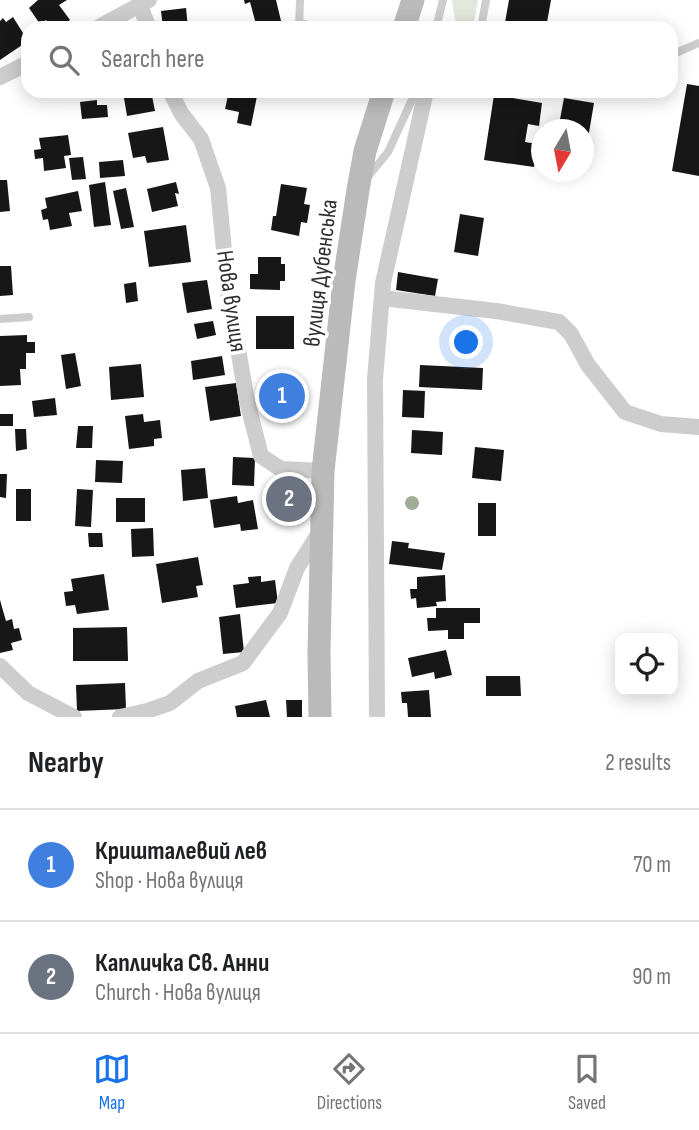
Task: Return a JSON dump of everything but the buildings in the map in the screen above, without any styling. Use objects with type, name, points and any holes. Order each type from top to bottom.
[{"type":"main road","points":[[406,21],[413,0]]},
{"type":"main road","name":"вулиця Дубенська","points":[[320,717],[323,471],[344,281],[358,190],[365,151],[382,98]]},
{"type":"street","points":[[110,21],[144,3],[148,21]]},
{"type":"street","points":[[0,77],[21,66]]},
{"type":"street","name":"Нова вулиця","points":[[173,98],[181,114],[201,139],[218,188],[228,291],[247,401],[261,456],[281,469],[323,471]]},
{"type":"street","points":[[377,717],[375,379],[382,298],[391,245],[424,98]]},
{"type":"street","points":[[382,298],[496,311],[559,322],[572,334],[588,365],[625,412],[661,424],[699,427]]},
{"type":"street","points":[[120,717],[147,712],[170,703],[198,681],[243,663],[280,613],[297,568],[322,528]]},
{"type":"street","points":[[0,666],[28,693],[74,717]]},
{"type":"lane","points":[[299,21],[300,0]]},
{"type":"lane","points":[[438,21],[443,0]]},
{"type":"lane","points":[[482,21],[486,0]]},
{"type":"lane","points":[[678,52],[699,43]]},
{"type":"lane","points":[[358,190],[388,152],[413,98]]},
{"type":"lane","points":[[0,319],[29,317]]},
{"type":"shaded area","points":[[452,0],[478,0],[474,21],[455,21]]},
{"type":"place","name":"Кришталевий лев","points":[[282,396]]},
{"type":"place","name":"Капличка Св. Анни","points":[[289,499]]}]
